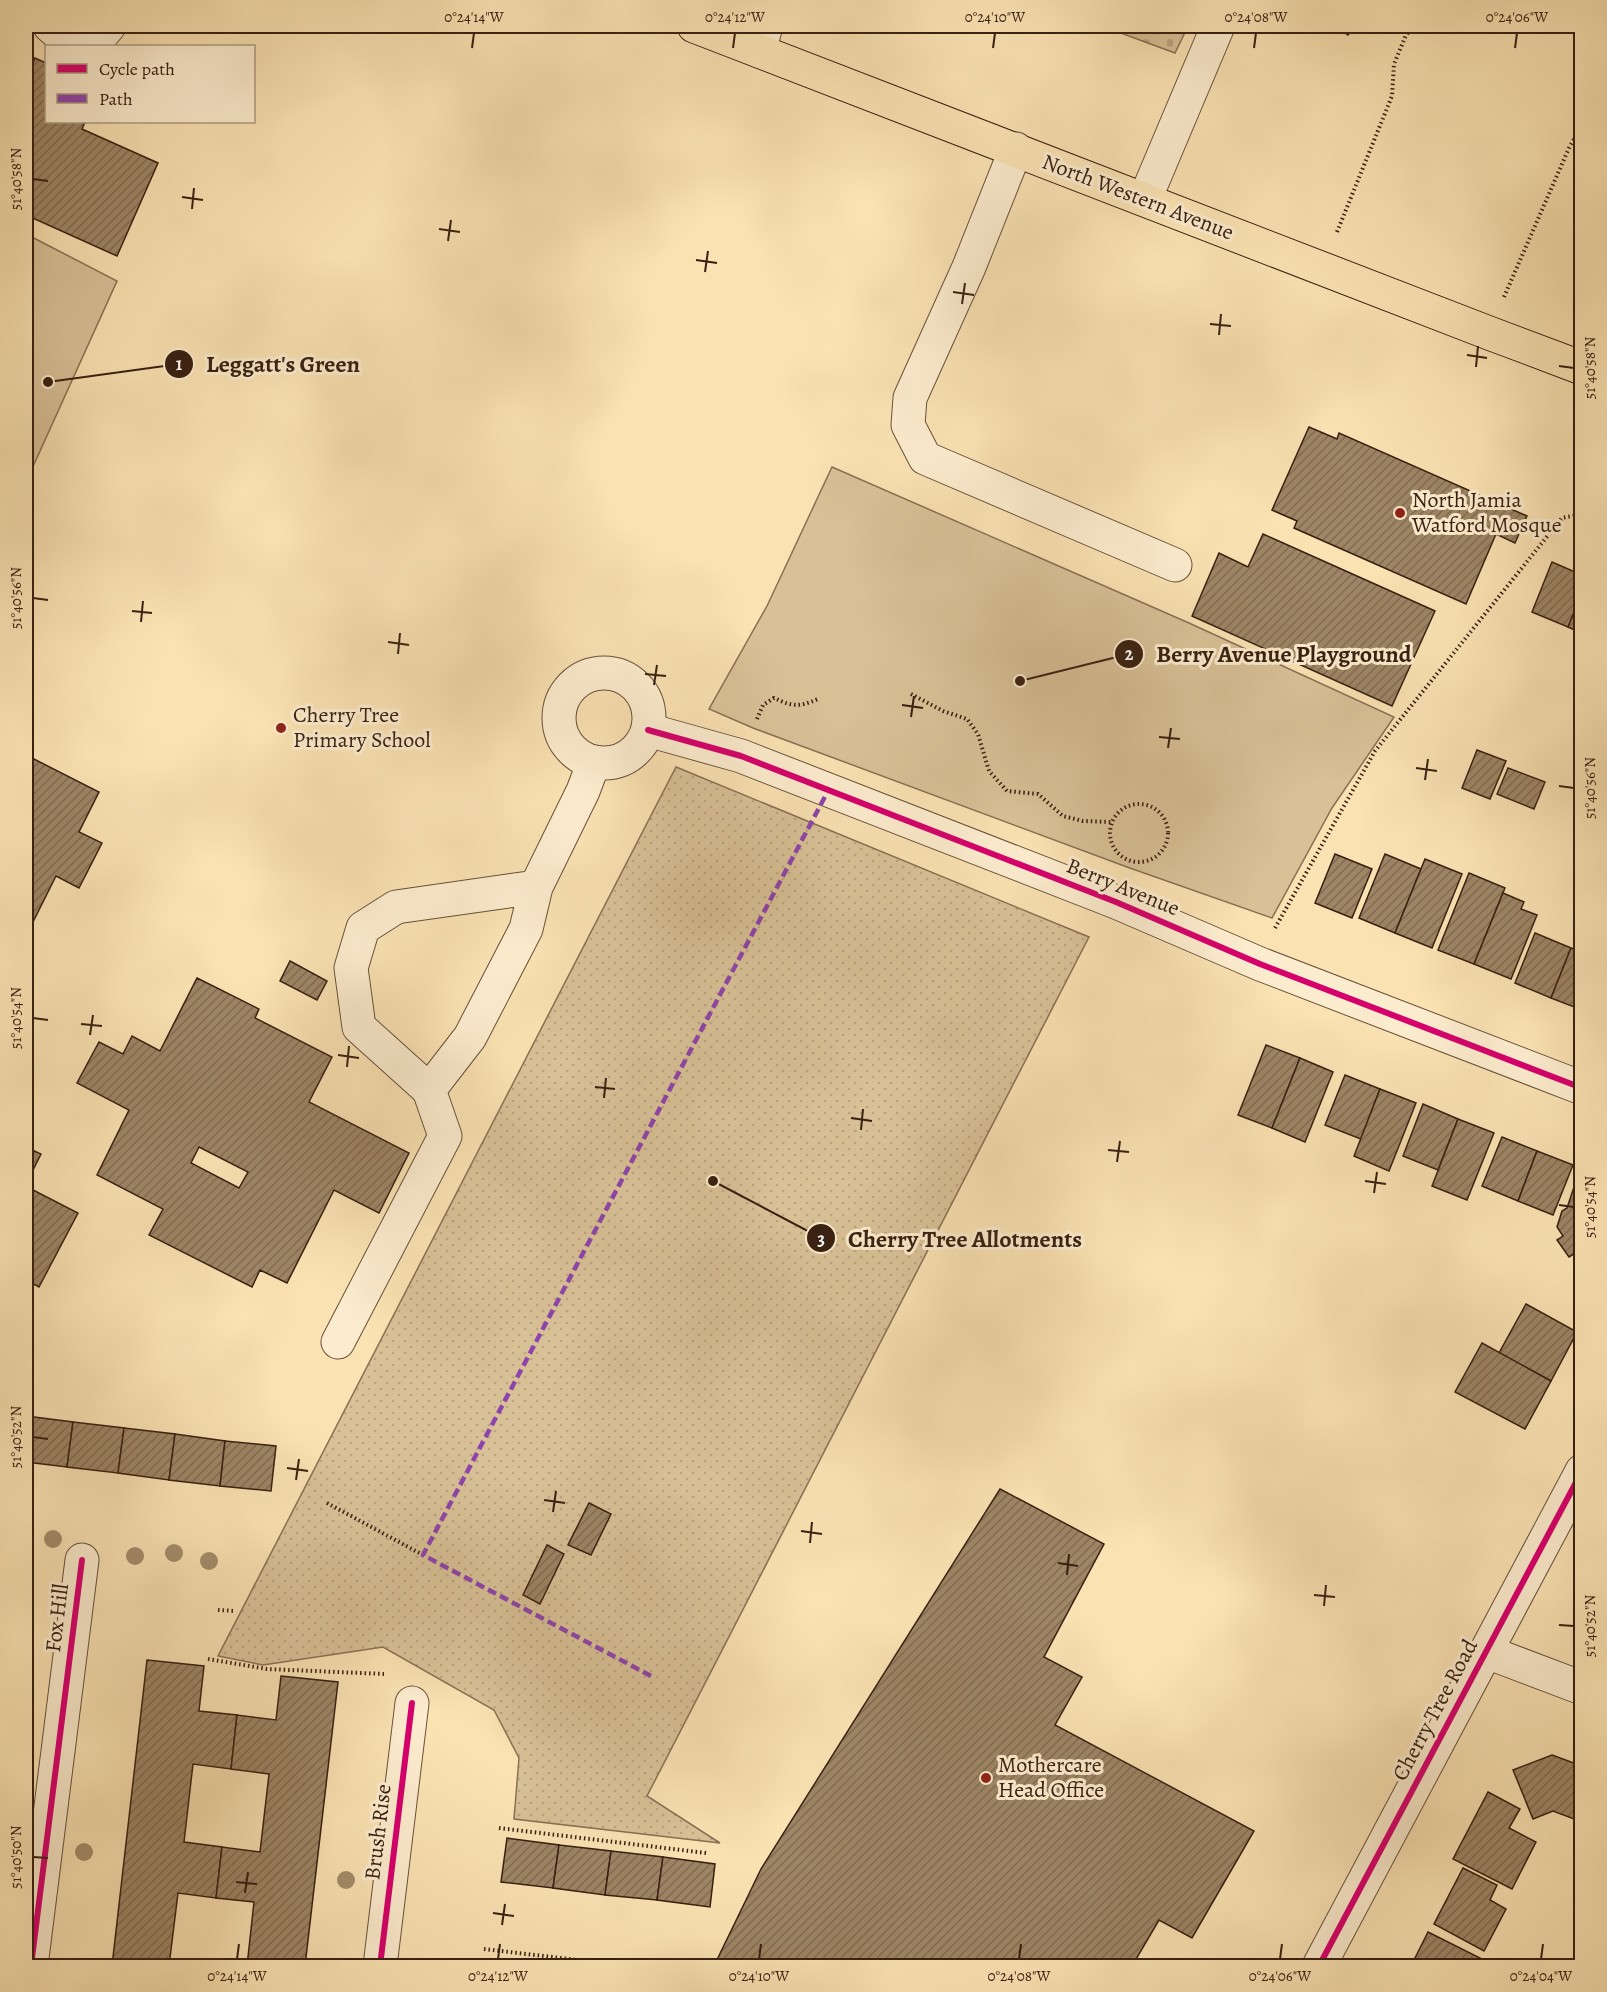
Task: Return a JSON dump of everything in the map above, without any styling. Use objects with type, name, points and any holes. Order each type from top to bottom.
[{"type":"highway","name":"North Western Avenue","points":[[694,26],[763,38],[1016,149],[1581,368]]},
{"type":"street","points":[[50,26],[57,32],[88,45]]},
{"type":"street","points":[[91,45],[110,26]]},
{"type":"street","points":[[1145,199],[1218,26]]},
{"type":"street","points":[[1016,149],[969,267],[910,398],[908,425],[925,458],[1175,565]]},
{"type":"street","points":[[601,673],[616,674],[629,680],[640,690],[650,716],[648,730],[642,742],[633,752],[621,760],[608,763],[594,762],[570,748],[559,721],[560,707],[566,694],[575,683],[588,676],[601,673]]},
{"type":"street","name":"Berry Avenue","points":[[648,730],[741,756],[1116,902],[1260,964],[1581,1088]]},
{"type":"street","points":[[429,1090],[470,1037],[526,929],[536,887],[583,791],[594,762]]},
{"type":"street","points":[[338,1342],[445,1136],[429,1090],[359,1027],[351,968],[363,928],[396,907],[536,887]]},
{"type":"street","name":"Cherry Tree Road","points":[[1319,1966],[1581,1471]]},
{"type":"street","name":"Fox Hill","points":[[31,1966],[82,1560]]},
{"type":"street","points":[[1487,1652],[1581,1688]]},
{"type":"street","name":"Brush Rise","points":[[380,1966],[412,1703]]},
{"type":"path","points":[[1322,268],[1392,96],[1394,64],[1406,35],[1414,26]]},
{"type":"path","points":[[1570,26],[1581,46]]},
{"type":"path","points":[[1489,333],[1581,125]]},
{"type":"path","points":[[1260,964],[1279,919],[1375,751],[1562,518],[1581,514]]},
{"type":"path","points":[[911,694],[943,711],[967,719],[978,734],[989,771],[1007,791],[1038,794],[1063,816],[1083,821],[1112,822]]},
{"type":"path","points":[[741,756],[762,705],[774,698],[790,706],[806,704],[818,699]]},
{"type":"path","points":[[1132,805],[1150,806],[1159,811],[1165,819],[1168,829],[1164,848],[1157,855],[1139,861],[1121,855],[1115,849],[1112,840],[1110,831],[1112,822],[1124,808],[1132,805]]},
{"type":"path","points":[[327,1503],[423,1555]]},
{"type":"path","points":[[218,1610],[236,1611]]},
{"type":"path","points":[[208,1659],[267,1669],[387,1674]]},
{"type":"path","points":[[499,1828],[706,1853]]},
{"type":"path","points":[[484,1949],[629,1966]]},
{"type":"green space","points":[[1102,26],[1188,26],[1175,53]]},
{"type":"green space","points":[[26,234],[117,281],[26,482]]},
{"type":"green space","points":[[832,467],[1189,623],[1394,717],[1332,808],[1272,918],[1127,867],[753,728],[709,709],[767,606]]},
{"type":"green space","points":[[676,767],[1089,937],[647,1796],[720,1843],[514,1819],[519,1758],[494,1710],[383,1647],[263,1665],[218,1656]]},
{"type":"building","points":[[1334,26],[1355,26],[1348,35]]},
{"type":"building","points":[[35,58],[45,63],[45,123],[85,123],[82,129],[158,163],[117,256],[26,215],[26,80]]},
{"type":"building","name":"North Jamia Watford Mosque","points":[[1309,427],[1337,439],[1339,433],[1527,516],[1515,543],[1496,534],[1466,604],[1294,528],[1297,521],[1272,510]]},
{"type":"building","points":[[1263,534],[1435,611],[1392,706],[1192,616],[1219,553],[1248,567]]},
{"type":"building","points":[[1552,562],[1582,575],[1582,594],[1568,627],[1532,612]]},
{"type":"building","points":[[1582,594],[1582,633],[1568,627]]},
{"type":"building","points":[[1477,750],[1506,761],[1490,799],[1462,788]]},
{"type":"building","points":[[26,755],[99,792],[79,832],[102,843],[79,888],[56,876],[26,936]]},
{"type":"building","points":[[1508,768],[1545,782],[1534,809],[1497,794]]},
{"type":"building","points":[[1335,854],[1372,869],[1352,918],[1315,903]]},
{"type":"building","points":[[1385,854],[1421,869],[1395,933],[1359,918]]},
{"type":"building","points":[[1425,859],[1462,874],[1432,948],[1395,933]]},
{"type":"building","points":[[1469,873],[1505,888],[1474,964],[1438,950]]},
{"type":"building","points":[[1503,893],[1524,902],[1521,909],[1537,915],[1511,979],[1474,964]]},
{"type":"building","points":[[1535,933],[1571,948],[1551,998],[1515,983]]},
{"type":"building","points":[[1571,948],[1582,952],[1582,1010],[1551,998]]},
{"type":"building","points":[[290,961],[327,981],[317,1000],[280,981]]},
{"type":"building","points":[[197,978],[259,1009],[255,1018],[332,1057],[309,1102],[409,1153],[379,1213],[334,1190],[287,1283],[260,1270],[252,1287],[149,1235],[163,1209],[97,1175],[129,1110],[77,1083],[99,1042],[123,1054],[132,1036],[160,1051]],"holes":[[[199,1147],[248,1172],[239,1188],[191,1163]]]},
{"type":"building","points":[[1266,1045],[1300,1058],[1272,1128],[1238,1115]]},
{"type":"building","points":[[1300,1058],[1333,1072],[1305,1142],[1272,1128]]},
{"type":"building","points":[[1345,1075],[1380,1089],[1361,1139],[1325,1125]]},
{"type":"building","points":[[1380,1089],[1416,1103],[1389,1171],[1354,1156]]},
{"type":"building","points":[[1423,1104],[1458,1119],[1438,1170],[1403,1156]]},
{"type":"building","points":[[1458,1119],[1494,1133],[1467,1200],[1432,1186]]},
{"type":"building","points":[[1502,1137],[1537,1151],[1518,1201],[1482,1186]]},
{"type":"building","points":[[26,1147],[41,1154],[26,1184]]},
{"type":"building","points":[[1537,1151],[1573,1165],[1553,1215],[1518,1201]]},
{"type":"building","points":[[1582,1170],[1582,1249],[1569,1257],[1557,1240],[1563,1236],[1557,1227],[1562,1211],[1567,1208],[1579,1172]]},
{"type":"building","points":[[33,1190],[78,1213],[39,1287],[26,1280],[26,1204]]},
{"type":"building","points":[[1526,1304],[1577,1332],[1551,1381],[1499,1353]]},
{"type":"building","points":[[1482,1343],[1551,1381],[1525,1429],[1455,1392]]},
{"type":"building","points":[[26,1416],[73,1422],[67,1467],[26,1462]]},
{"type":"building","points":[[73,1422],[124,1428],[118,1473],[67,1467]]},
{"type":"building","points":[[124,1428],[175,1434],[169,1480],[118,1473]]},
{"type":"building","points":[[175,1434],[225,1441],[220,1486],[169,1480]]},
{"type":"building","points":[[225,1441],[276,1446],[271,1491],[220,1486]]},
{"type":"building","name":"Mothercare Head Office","points":[[1000,1489],[1104,1544],[1044,1657],[1082,1677],[1055,1725],[1254,1831],[1192,1938],[1159,1920],[1132,1966],[714,1966],[761,1869]]},
{"type":"building","points":[[589,1503],[611,1514],[591,1555],[568,1545]]},
{"type":"building","points":[[547,1545],[564,1554],[540,1604],[523,1595]]},
{"type":"building","points":[[147,1660],[204,1666],[199,1711],[237,1715],[231,1769],[193,1764],[184,1842],[222,1847],[216,1898],[178,1893],[169,1966],[112,1966]]},
{"type":"building","points":[[281,1676],[338,1682],[305,1966],[247,1966],[254,1902],[216,1898],[222,1847],[260,1852],[269,1774],[231,1769],[237,1715],[276,1720]]},
{"type":"building","points":[[1552,1755],[1582,1766],[1582,1822],[1553,1811],[1533,1819],[1513,1770]]},
{"type":"building","points":[[1488,1792],[1520,1809],[1509,1828],[1536,1842],[1512,1889],[1453,1859]]},
{"type":"building","points":[[507,1838],[559,1845],[553,1888],[501,1882]]},
{"type":"building","points":[[559,1845],[611,1851],[605,1895],[553,1888]]},
{"type":"building","points":[[611,1851],[663,1857],[657,1900],[605,1895]]},
{"type":"building","points":[[663,1857],[715,1864],[710,1907],[657,1900]]},
{"type":"building","points":[[1463,1868],[1497,1885],[1490,1900],[1506,1909],[1484,1951],[1434,1924]]},
{"type":"building","points":[[1428,1932],[1492,1964],[1491,1966],[1411,1966]]},
{"type":"building","points":[[475,1960],[531,1966],[474,1966]]},
{"type":"marked path","points":[[651,1676],[423,1555],[828,791]]},
{"type":"cycle path","points":[[648,730],[741,756],[1116,902],[1260,964],[1582,1088]]},
{"type":"cycle path","points":[[1319,1966],[1582,1471]]},
{"type":"cycle path","points":[[31,1966],[82,1560]]},
{"type":"cycle path","points":[[380,1966],[412,1703]]},
{"type":"place","name":"Leggatt's Green","points":[[48,382]]},
{"type":"place","name":"North Jamia Watford Mosque","points":[[1400,513]]},
{"type":"place","name":"Berry Avenue Playground","points":[[1020,681]]},
{"type":"place","name":"Cherry Tree Primary School","points":[[281,728]]},
{"type":"place","name":"Cherry Tree Allotments","points":[[713,1181]]},
{"type":"place","name":"Mothercare Head Office","points":[[986,1778]]}]
